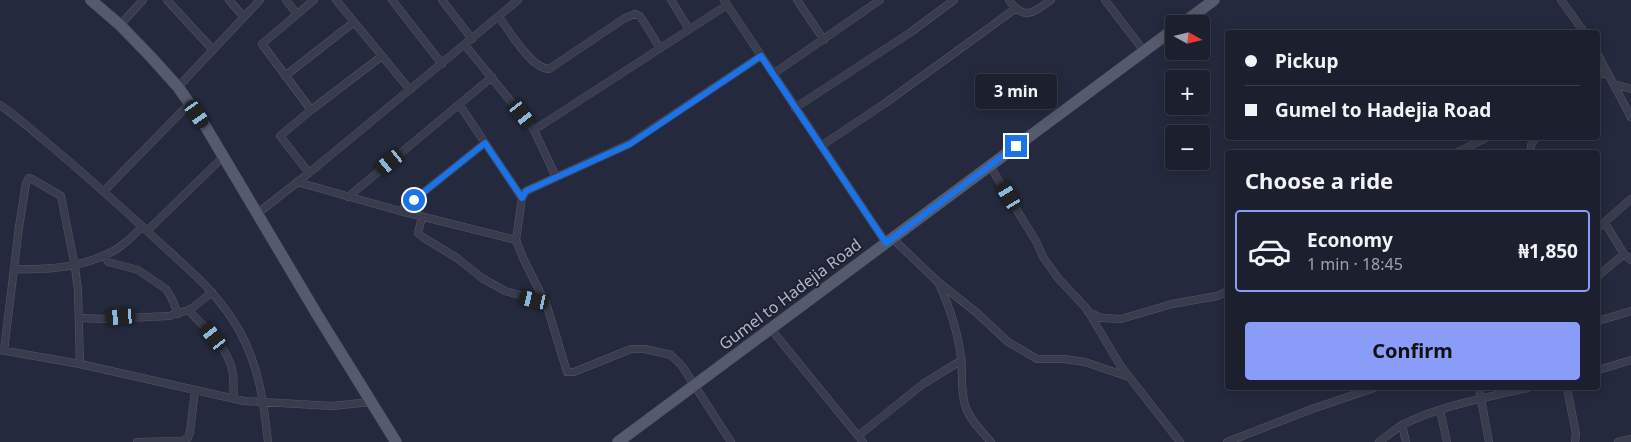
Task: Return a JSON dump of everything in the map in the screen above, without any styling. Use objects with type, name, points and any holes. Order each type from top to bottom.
[{"type":"main road","points":[[91,0],[120,25],[178,87],[190,103],[224,156],[370,402],[396,442]]},
{"type":"main road","points":[[1194,15],[1214,0]]},
{"type":"main road","name":"Gumel to Hadejia Road","points":[[618,442],[1165,36]]},
{"type":"street","points":[[120,25],[143,0]]},
{"type":"street","points":[[167,0],[213,50]]},
{"type":"street","points":[[229,0],[244,17]]},
{"type":"street","points":[[178,87],[260,0]]},
{"type":"street","points":[[286,0],[297,14]]},
{"type":"street","points":[[311,110],[262,44],[314,0]]},
{"type":"street","points":[[336,0],[410,90]]},
{"type":"street","points":[[392,0],[442,64]]},
{"type":"street","points":[[258,213],[518,0]]},
{"type":"street","points":[[671,0],[689,29]]},
{"type":"street","points":[[797,0],[824,40]]},
{"type":"street","points":[[773,74],[880,0]]},
{"type":"street","points":[[795,108],[911,32],[954,0]]},
{"type":"street","points":[[1009,0],[1015,9],[1029,14],[1051,0]]},
{"type":"street","points":[[1105,0],[1144,51]]},
{"type":"street","points":[[1561,0],[1583,30]]},
{"type":"street","points":[[446,1],[472,39]]},
{"type":"street","points":[[534,130],[689,29],[726,2],[821,146],[889,240],[977,313],[1008,342],[1037,359],[1064,359],[1085,362],[1129,377]]},
{"type":"street","points":[[821,146],[906,88],[1015,9]]},
{"type":"street","points":[[499,17],[533,62],[543,68],[549,69],[625,18],[635,14],[640,16],[660,48]]},
{"type":"street","points":[[285,76],[354,22]]},
{"type":"street","points":[[465,45],[534,130],[556,177]]},
{"type":"street","points":[[309,173],[280,136],[382,56]]},
{"type":"street","points":[[731,442],[682,366],[671,355],[645,349],[631,349],[574,372],[567,372],[546,302],[523,258],[516,240],[522,198],[526,191],[630,144],[761,56]]},
{"type":"street","points":[[1600,59],[1631,117]]},
{"type":"street","points":[[1600,75],[1607,73]]},
{"type":"street","points":[[348,197],[492,77]]},
{"type":"street","points":[[1614,84],[1631,89]]},
{"type":"street","points":[[104,191],[190,103]]},
{"type":"street","points":[[459,104],[522,198]]},
{"type":"street","points":[[0,106],[13,114],[104,191],[179,259],[227,309],[241,333],[253,361],[263,402],[268,442]]},
{"type":"street","points":[[1462,150],[1482,140]]},
{"type":"street","points":[[400,212],[485,143]]},
{"type":"street","points":[[14,269],[41,270],[75,264],[106,255],[144,229],[224,156]]},
{"type":"street","points":[[990,166],[1037,243],[1043,257],[1058,278],[1088,312],[1129,377],[1180,442]]},
{"type":"street","points":[[80,364],[75,264],[61,196],[29,178],[26,183],[19,227],[2,350],[80,364],[234,398],[263,402],[332,406],[370,402]]},
{"type":"street","points":[[297,182],[400,212],[516,240]]},
{"type":"street","points":[[1600,227],[1630,201]]},
{"type":"street","points":[[422,217],[418,233],[457,258],[482,278],[505,291],[546,302]]},
{"type":"street","points":[[1605,223],[1624,254],[1631,260]]},
{"type":"street","points":[[1600,274],[1624,254]]},
{"type":"street","points":[[106,255],[108,262],[138,270],[166,289],[178,314]]},
{"type":"street","points":[[938,282],[951,309],[962,360],[962,386],[965,407],[971,419],[991,442]]},
{"type":"street","points":[[79,318],[105,319],[169,316],[188,310],[212,292]]},
{"type":"street","points":[[1088,312],[1101,318],[1120,319],[1172,304],[1217,296],[1225,292]]},
{"type":"street","points":[[188,310],[206,328],[226,353],[233,375],[234,398]]},
{"type":"street","points":[[1600,320],[1631,311]]},
{"type":"street","points":[[770,328],[863,442]]},
{"type":"street","points":[[858,436],[924,384],[962,360]]},
{"type":"street","points":[[1600,369],[1631,360]]},
{"type":"street","points":[[137,442],[182,441],[188,438],[195,390]]},
{"type":"street","points":[[1228,442],[1312,409],[1368,390]]},
{"type":"street","points":[[1479,390],[1488,442]]},
{"type":"street","points":[[1379,442],[1402,425],[1440,410],[1519,390]]},
{"type":"street","points":[[1567,390],[1576,434],[1575,442]]},
{"type":"street","points":[[1440,410],[1447,442]]},
{"type":"street","points":[[1402,425],[1406,442]]},
{"type":"street","points":[[1618,442],[1631,438]]},
{"type":"route","points":[[414,200],[485,143],[522,198],[526,191],[630,144],[761,56],[886,243],[1016,146]]}]
